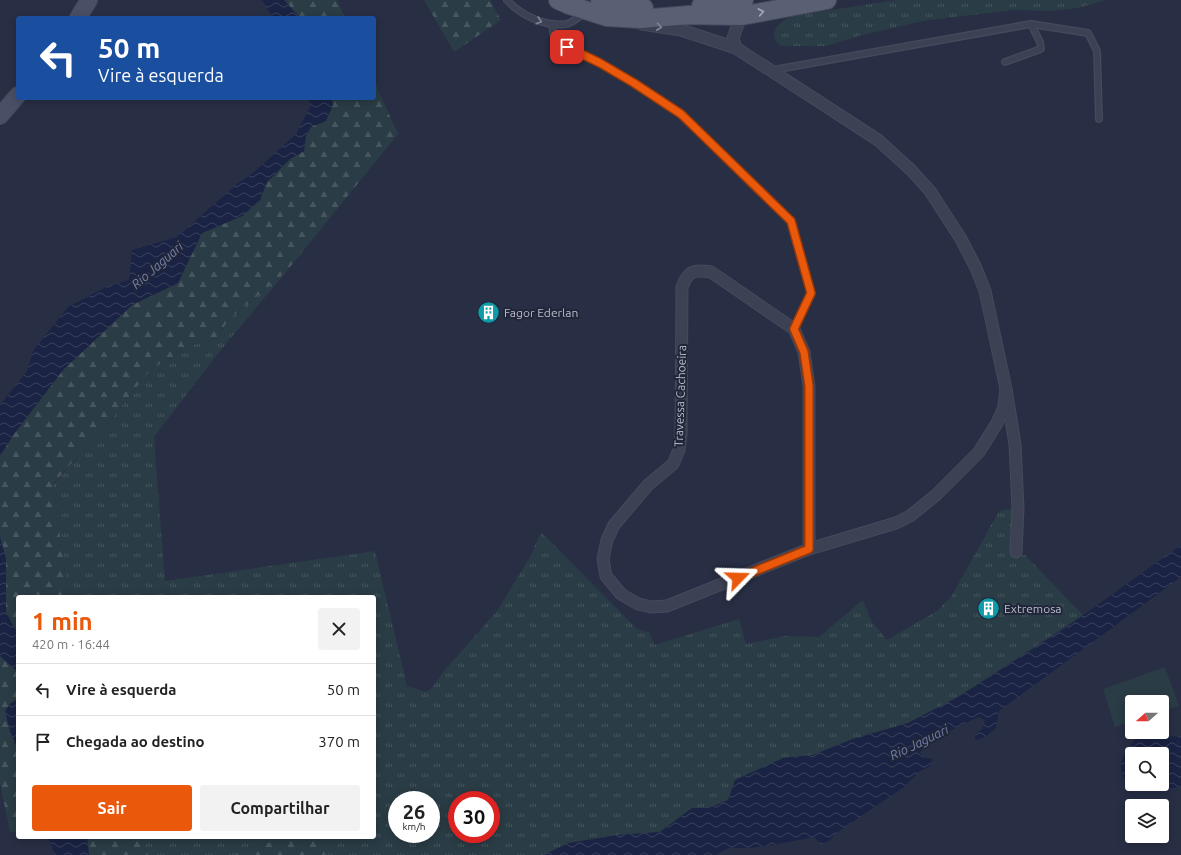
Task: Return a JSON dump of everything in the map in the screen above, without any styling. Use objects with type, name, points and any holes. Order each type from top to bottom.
[{"type":"main road","points":[[79,16],[89,0]]},
{"type":"main road","points":[[558,0],[594,6],[638,8],[704,6],[742,8]]},
{"type":"main road","points":[[594,6],[607,17],[641,18],[689,15],[742,8],[828,0]]},
{"type":"main road","points":[[0,116],[16,97]]},
{"type":"street","points":[[736,48],[733,38],[742,8]]},
{"type":"street","points":[[607,17],[650,26],[681,30],[736,48],[878,140],[911,170],[930,192],[961,239],[976,268],[985,291],[1006,389],[1015,444],[1018,508],[1016,552]]},
{"type":"street","name":"Travessa Cachoeira","points":[[794,329],[711,272],[701,270],[691,272],[686,277],[682,287],[681,434],[679,450],[673,464],[648,485],[614,525],[607,540],[603,559],[606,576],[621,594],[638,604],[651,608],[667,606],[809,549],[896,523],[910,516],[923,506],[979,452],[997,423],[1004,407],[1006,389]]},
{"type":"street","points":[[794,329],[804,352],[809,386],[809,549]]},
{"type":"lane","points":[[507,0],[512,6],[530,18],[552,24],[567,24],[594,6]]},
{"type":"lane","points":[[552,24],[554,38],[560,44],[600,63],[681,114],[791,221],[811,293],[794,329]]},
{"type":"lane","points":[[1005,62],[1041,49],[1040,42],[1031,24]]},
{"type":"lane","points":[[771,71],[1031,24],[1088,33],[1097,51],[1099,120]]},
{"type":"green space","points":[[284,0],[337,0],[344,16],[298,16]]},
{"type":"green space","points":[[424,0],[490,0],[501,20],[454,52]]},
{"type":"green space","points":[[896,0],[1106,0],[1078,8],[1051,11],[1014,10],[928,20],[862,35],[826,46],[781,46],[774,37],[774,33],[778,25],[792,16]]},
{"type":"green space","points":[[376,85],[398,134],[286,272],[229,319],[217,338],[195,344],[151,369],[112,418],[53,484],[67,587],[73,595],[16,595],[16,630],[6,612],[6,559],[0,537],[0,456],[14,434],[63,370],[132,305],[178,283],[202,233],[242,216],[260,200],[267,182],[290,159],[304,151],[306,136],[311,127],[333,105],[332,100],[376,100]]},
{"type":"green space","points":[[286,272],[220,351],[154,437],[165,581],[375,551],[407,686],[426,692],[432,688],[443,672],[497,611],[530,557],[541,532],[637,629],[650,633],[654,645],[739,619],[746,644],[785,636],[819,637],[863,600],[872,622],[887,640],[937,611],[951,597],[999,511],[1013,508],[1010,554],[1025,555],[1083,615],[958,697],[908,723],[853,739],[813,755],[783,758],[729,800],[709,808],[692,808],[660,832],[617,835],[569,843],[543,855],[325,855],[322,839],[376,839],[376,595],[73,595],[67,587],[53,485],[112,418],[151,369],[195,344],[217,338],[229,319]]},
{"type":"green space","points":[[0,656],[16,670],[16,700],[10,704],[10,731],[16,744],[16,832],[10,832],[0,783]]},
{"type":"green space","points":[[1165,667],[1179,706],[1169,709],[1169,695],[1125,695],[1125,723],[1115,727],[1103,689]]},
{"type":"green space","points":[[87,839],[143,839],[148,855],[89,855]]},
{"type":"green space","points":[[143,839],[282,839],[237,851],[236,855],[148,855]]},
{"type":"green space","points":[[282,839],[322,839],[325,855],[236,855],[237,851]]},
{"type":"water","points":[[262,0],[284,0],[298,16],[272,16]]},
{"type":"water","name":"Rio Jaguari","points":[[309,100],[332,100],[333,105],[326,121],[311,127],[306,136],[304,151],[290,159],[267,182],[260,200],[242,216],[202,233],[178,283],[132,305],[63,370],[14,434],[0,456],[0,405],[27,371],[33,351],[68,307],[108,286],[129,280],[132,250],[177,237],[238,183],[253,173],[296,134],[311,105]]},
{"type":"water","points":[[0,537],[6,559],[6,612],[16,630],[16,670],[0,656]]},
{"type":"water","name":"Rio Jaguari","points":[[1181,545],[1181,577],[999,711],[996,728],[985,737],[976,740],[974,735],[982,729],[985,720],[978,717],[930,741],[920,752],[923,757],[933,759],[930,766],[919,772],[904,787],[835,834],[829,841],[820,844],[814,837],[750,848],[729,848],[715,855],[543,855],[569,843],[617,835],[660,832],[692,808],[709,808],[728,800],[735,780],[783,758],[813,755],[853,739],[908,723],[958,697],[1064,629]]},
{"type":"water","points":[[16,700],[16,744],[10,731],[5,711],[10,704]]},
{"type":"water","points":[[1181,736],[1181,787],[1169,789],[1169,747],[1129,747],[1136,739],[1169,739],[1169,737]]},
{"type":"water","points":[[1125,754],[1125,778],[1121,769]]},
{"type":"water","points":[[49,839],[87,839],[89,855],[55,855]]},
{"type":"place","name":"Fagor Ederlan","points":[[488,312]]},
{"type":"place","name":"Extremosa","points":[[989,608]]},
{"type":"route","points":[[567,47],[600,63],[681,114],[791,221],[811,293],[794,329],[804,352],[809,386],[809,549],[738,578]]}]
